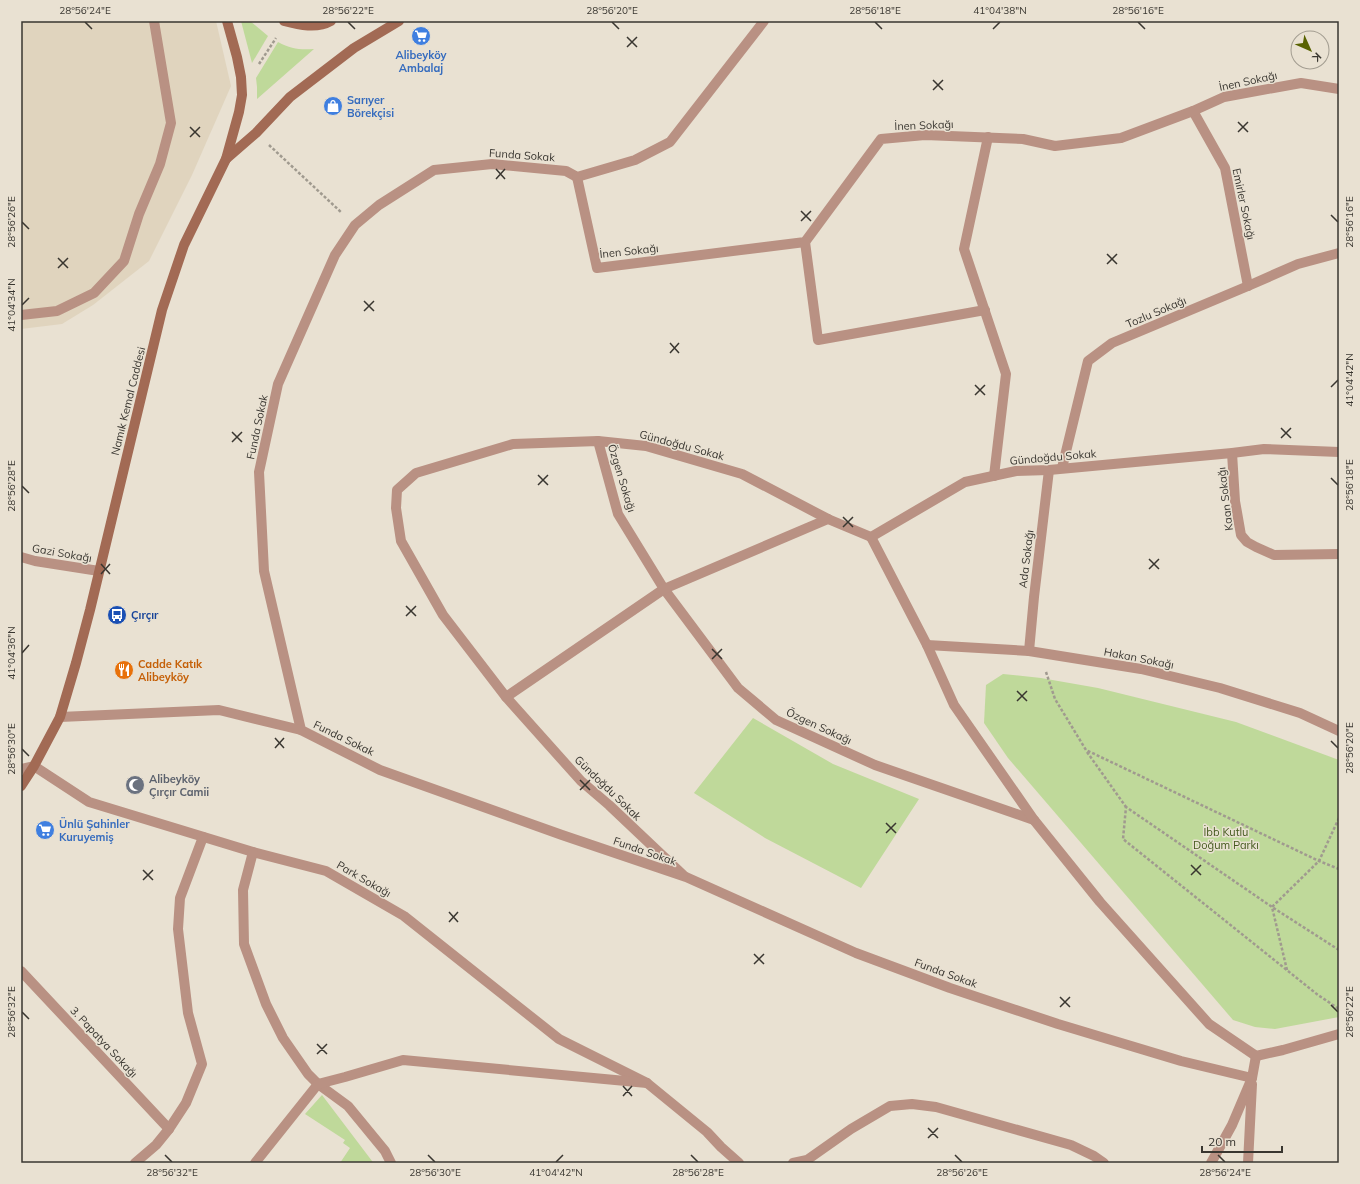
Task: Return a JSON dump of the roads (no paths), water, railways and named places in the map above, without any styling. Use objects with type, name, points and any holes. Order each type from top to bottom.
[{"type":"main road","name":"Namık Kemal Caddesi","points":[[21,786],[34,766],[60,717],[76,663],[162,310],[184,245],[226,159],[242,95],[241,77],[237,57],[227,21]]},
{"type":"main road","points":[[284,21],[308,26],[327,24],[332,21]]},
{"type":"main road","points":[[226,159],[256,133],[290,97],[354,48],[399,21]]},
{"type":"street","points":[[21,315],[57,311],[94,293],[124,261],[139,214],[160,164],[171,123],[154,21]]},
{"type":"street","points":[[577,177],[635,160],[670,142],[764,21]]},
{"type":"street","name":"İnen Sokağı","points":[[577,177],[597,268],[805,242],[881,139],[925,135],[988,137],[1023,139],[1055,146],[1121,138],[1193,111],[1224,97],[1301,83],[1339,89]]},
{"type":"street","name":"Emirler Sokağı","points":[[1193,111],[1225,168],[1248,286]]},
{"type":"street","points":[[988,137],[964,249],[1006,374],[994,476]]},
{"type":"street","name":"Funda Sokak","points":[[577,177],[566,171],[492,164],[434,170],[379,205],[355,225],[335,255],[278,384],[259,472],[264,571],[301,730],[380,770],[562,836],[686,877],[856,953],[950,988],[1058,1024],[1174,1059],[1252,1078]]},
{"type":"street","points":[[805,242],[818,340],[985,310]]},
{"type":"street","name":"Tozlu Sokağı","points":[[1062,468],[1088,361],[1112,343],[1298,264],[1339,253]]},
{"type":"street","name":"Gündoğdu Sokak","points":[[686,877],[581,781],[506,696],[443,615],[401,541],[396,508],[397,490],[416,473],[513,444],[598,441],[646,446],[742,474],[828,519],[871,537],[965,482],[1016,471],[1049,470],[1264,449],[1339,452]]},
{"type":"street","name":"Özgen Sokağı","points":[[598,441],[618,514],[664,589],[738,688],[776,720],[875,765],[1034,820]]},
{"type":"street","name":"Kaan Sokağı","points":[[1232,453],[1235,501],[1241,535],[1247,542],[1274,555],[1339,554]]},
{"type":"street","name":"Ada Sokağı","points":[[1029,651],[1049,470]]},
{"type":"street","points":[[506,696],[664,589],[828,519]]},
{"type":"street","points":[[871,537],[927,645],[954,705],[1034,820],[1100,902],[1209,1024],[1256,1056],[1339,1034]]},
{"type":"street","name":"Gazi Sokağı","points":[[21,557],[35,562],[99,571]]},
{"type":"street","name":"Hakan Sokağı","points":[[927,645],[1029,651],[1141,669],[1220,688],[1300,713],[1339,731]]},
{"type":"street","points":[[60,717],[219,710],[301,730]]},
{"type":"street","points":[[21,769],[34,766]]},
{"type":"street","name":"Park Sokağı","points":[[34,766],[89,802],[253,852],[326,871],[404,916],[559,1039],[647,1083],[707,1132],[739,1163]]},
{"type":"street","points":[[135,1163],[156,1144],[169,1129],[186,1103],[202,1064],[188,1013],[178,929],[180,898],[203,837]]},
{"type":"street","points":[[253,852],[243,890],[244,944],[266,1004],[283,1038],[308,1074],[318,1084],[348,1106],[385,1151],[391,1163]]},
{"type":"street","name":"3. Papatya Sokağı","points":[[21,971],[94,1047],[169,1129]]},
{"type":"street","points":[[1248,1163],[1252,1078],[1256,1056]]},
{"type":"street","points":[[255,1163],[318,1084],[403,1060],[647,1083]]},
{"type":"street","points":[[1211,1163],[1232,1125],[1252,1078]]},
{"type":"street","points":[[793,1163],[807,1160],[851,1129],[890,1106],[912,1104],[936,1107],[1071,1145],[1094,1156],[1104,1163]]},
{"type":"place","name":"Alibeyköy Ambalaj","points":[[421,36]]},
{"type":"place","name":"Sarıyer Börekçisi","points":[[333,106]]},
{"type":"place","name":"Çırçır","points":[[117,615]]},
{"type":"place","name":"Cadde Katık Alibeyköy","points":[[124,670]]},
{"type":"place","name":"Alibeyköy Çırçır Camii","points":[[135,785]]},
{"type":"place","name":"Ünlü Şahinler Kuruyemiş","points":[[45,830]]},
{"type":"park label","name":"İbb Kutlu Doğum Parkı","points":[[1226,838]]}]
